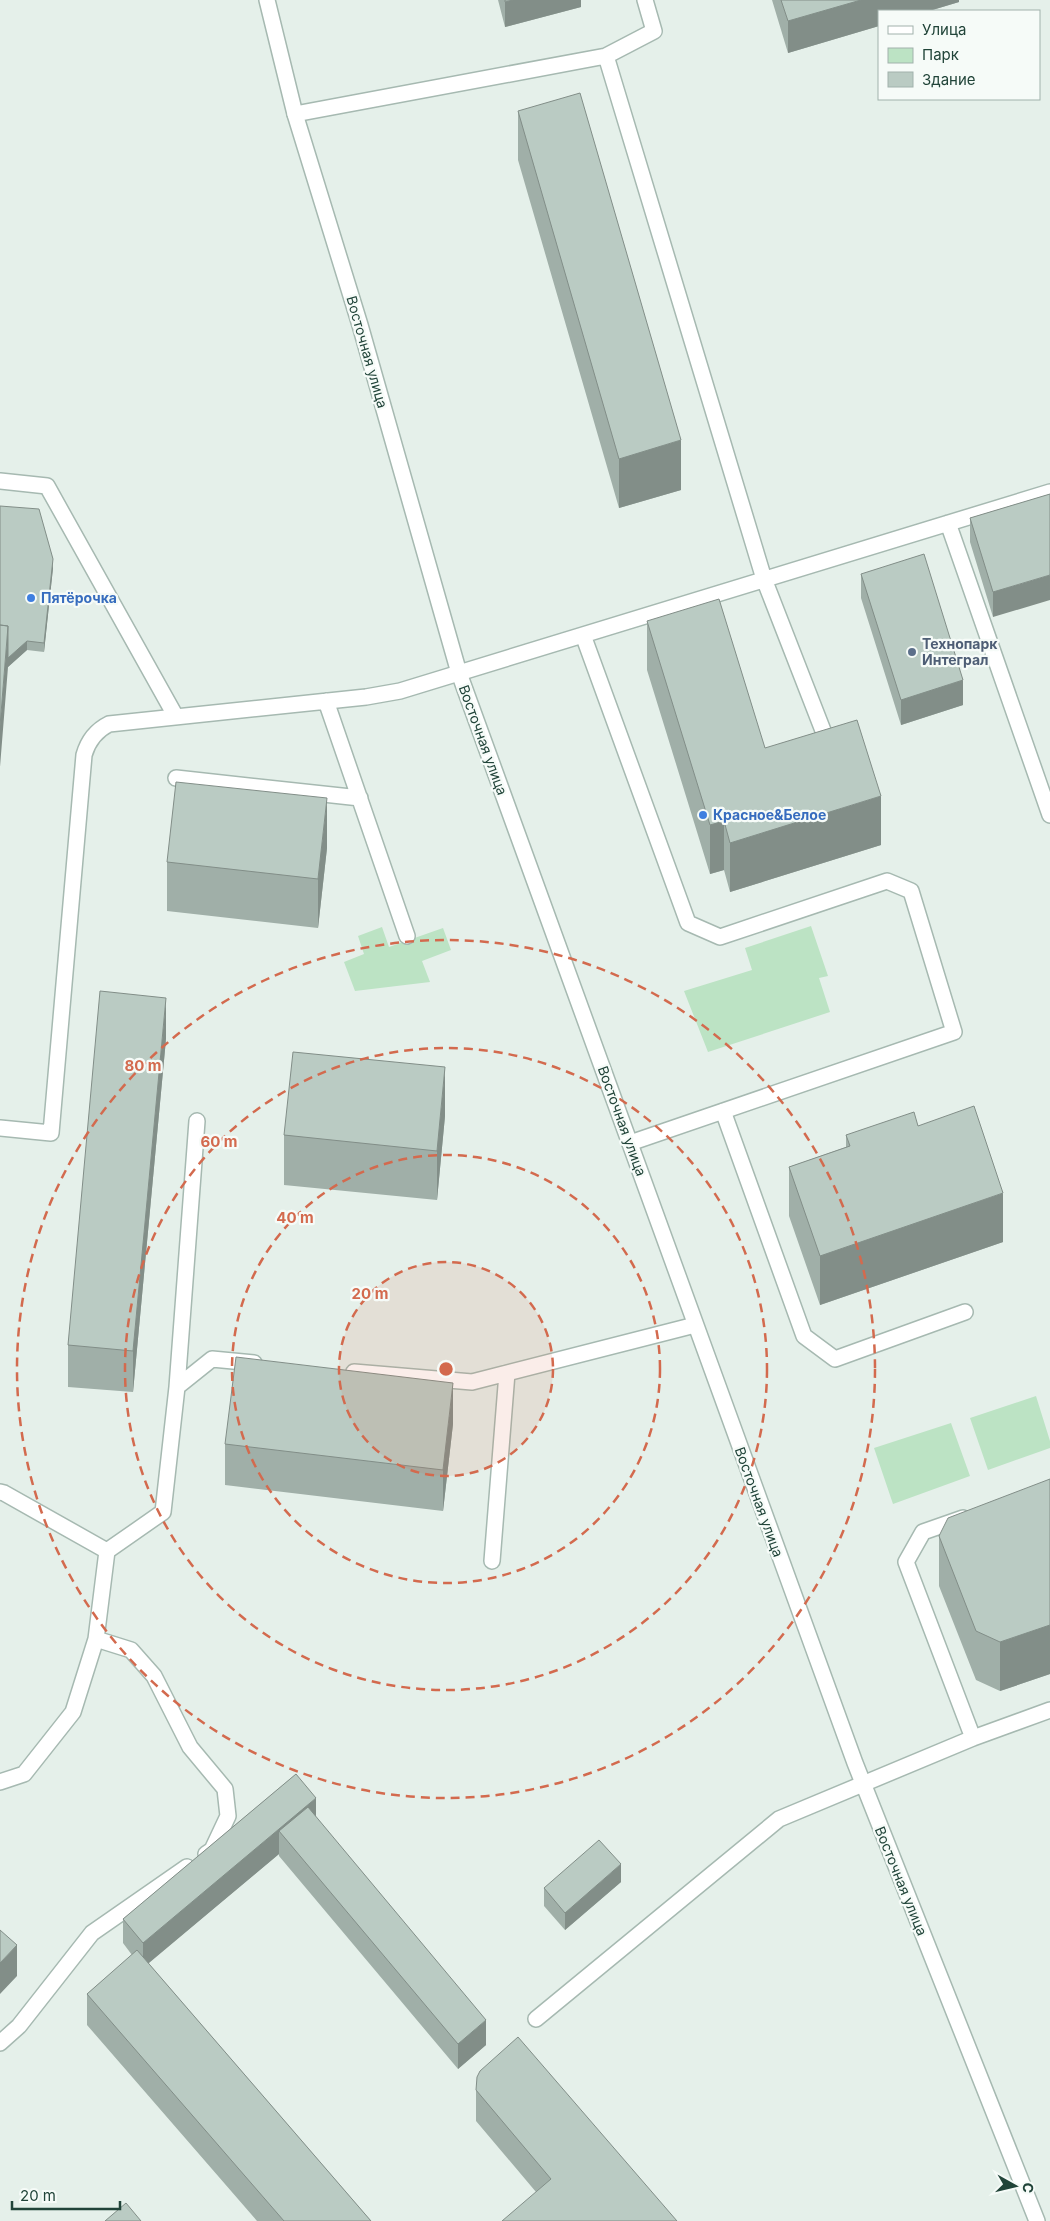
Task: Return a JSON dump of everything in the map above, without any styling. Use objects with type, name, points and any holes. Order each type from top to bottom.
[{"type":"street","name":"Восточная улица","points":[[266,0],[295,114],[360,325],[459,673],[862,1782],[1037,2221]]},
{"type":"street","points":[[295,114],[606,56],[654,31],[645,0]]},
{"type":"street","points":[[606,56],[764,579],[829,746]]},
{"type":"street","points":[[0,481],[47,486],[176,717]]},
{"type":"street","points":[[0,1128],[51,1133],[84,755],[87,744],[94,735],[109,724],[389,693],[1050,492]]},
{"type":"street","points":[[948,523],[1050,815]]},
{"type":"street","points":[[582,635],[688,923],[720,936],[887,881],[911,891],[954,1032],[630,1143]]},
{"type":"street","points":[[326,701],[407,936]]},
{"type":"street","points":[[176,778],[360,798]]},
{"type":"street","points":[[723,1111],[804,1336],[835,1359],[965,1312]]},
{"type":"street","points":[[0,1782],[24,1774],[73,1712],[96,1639],[107,1551],[164,1512],[177,1387],[198,1121]]},
{"type":"street","points":[[337,1370],[472,1382],[695,1325]]},
{"type":"street","points":[[177,1387],[212,1359],[270,1364]]},
{"type":"street","points":[[492,1561],[507,1372]]},
{"type":"street","points":[[0,1492],[107,1551]]},
{"type":"street","points":[[973,1738],[906,1562],[923,1532],[977,1513]]},
{"type":"street","points":[[0,2043],[19,2026],[92,1933],[212,1850],[228,1816],[225,1789],[190,1747],[154,1676],[131,1650],[96,1639]]},
{"type":"street","points":[[536,2019],[780,1818],[862,1782],[1050,1710]]},
{"type":"green space","points":[[811,926],[828,976],[819,978],[830,1012],[708,1052],[684,991],[752,970],[745,948]]},
{"type":"green space","points":[[382,927],[389,947],[443,928],[451,950],[422,961],[430,982],[355,991],[344,962],[364,954],[358,936]]},
{"type":"green space","points":[[1036,1396],[1050,1441],[1050,1448],[988,1470],[970,1418]]},
{"type":"green space","points":[[951,1423],[970,1476],[893,1504],[874,1448]]},
{"type":"building","points":[[781,0],[861,0],[788,21]]},
{"type":"building","points":[[580,93],[681,440],[619,459],[518,111]]},
{"type":"building","points":[[1050,494],[1050,575],[993,592],[970,518]]},
{"type":"building","points":[[0,506],[39,509],[53,559],[44,643],[27,641],[8,658],[8,626],[0,625]]},
{"type":"building","name":"Технопарк Интеграл","points":[[924,554],[963,680],[901,700],[861,574]]},
{"type":"building","points":[[719,599],[765,748],[857,720],[881,796],[730,843],[724,821],[710,825],[647,621]]},
{"type":"building","points":[[0,625],[8,626],[0,726]]},
{"type":"building","points":[[176,782],[327,798],[318,879],[167,862]]},
{"type":"building","points":[[100,991],[166,998],[133,1351],[68,1345]]},
{"type":"building","points":[[293,1052],[445,1067],[437,1151],[284,1135]]},
{"type":"building","points":[[974,1106],[1003,1193],[820,1256],[789,1167],[850,1146],[846,1135],[914,1112],[918,1126]]},
{"type":"building","points":[[236,1357],[453,1383],[443,1470],[225,1444]]},
{"type":"building","points":[[1050,1479],[1050,1625],[1000,1642],[976,1631],[939,1536],[948,1518]]},
{"type":"building","points":[[296,1774],[316,1798],[143,1943],[123,1919]]},
{"type":"building","points":[[308,1807],[486,2020],[458,2044],[279,1831]]},
{"type":"building","points":[[599,1840],[621,1864],[565,1913],[544,1888]]},
{"type":"building","points":[[0,1930],[17,1945],[0,1963]]},
{"type":"building","points":[[137,1950],[371,2221],[284,2221],[87,1994]]},
{"type":"building","points":[[518,2037],[677,2221],[502,2221],[551,2179],[476,2090],[477,2077],[480,2071]]},
{"type":"building","points":[[126,2203],[141,2221],[105,2221]]},
{"type":"place","name":"Пятёрочка","points":[[31,598]]},
{"type":"place","name":"Технопарк Интеграл","points":[[912,652]]},
{"type":"place","name":"Красное&Белое","points":[[703,815]]}]
